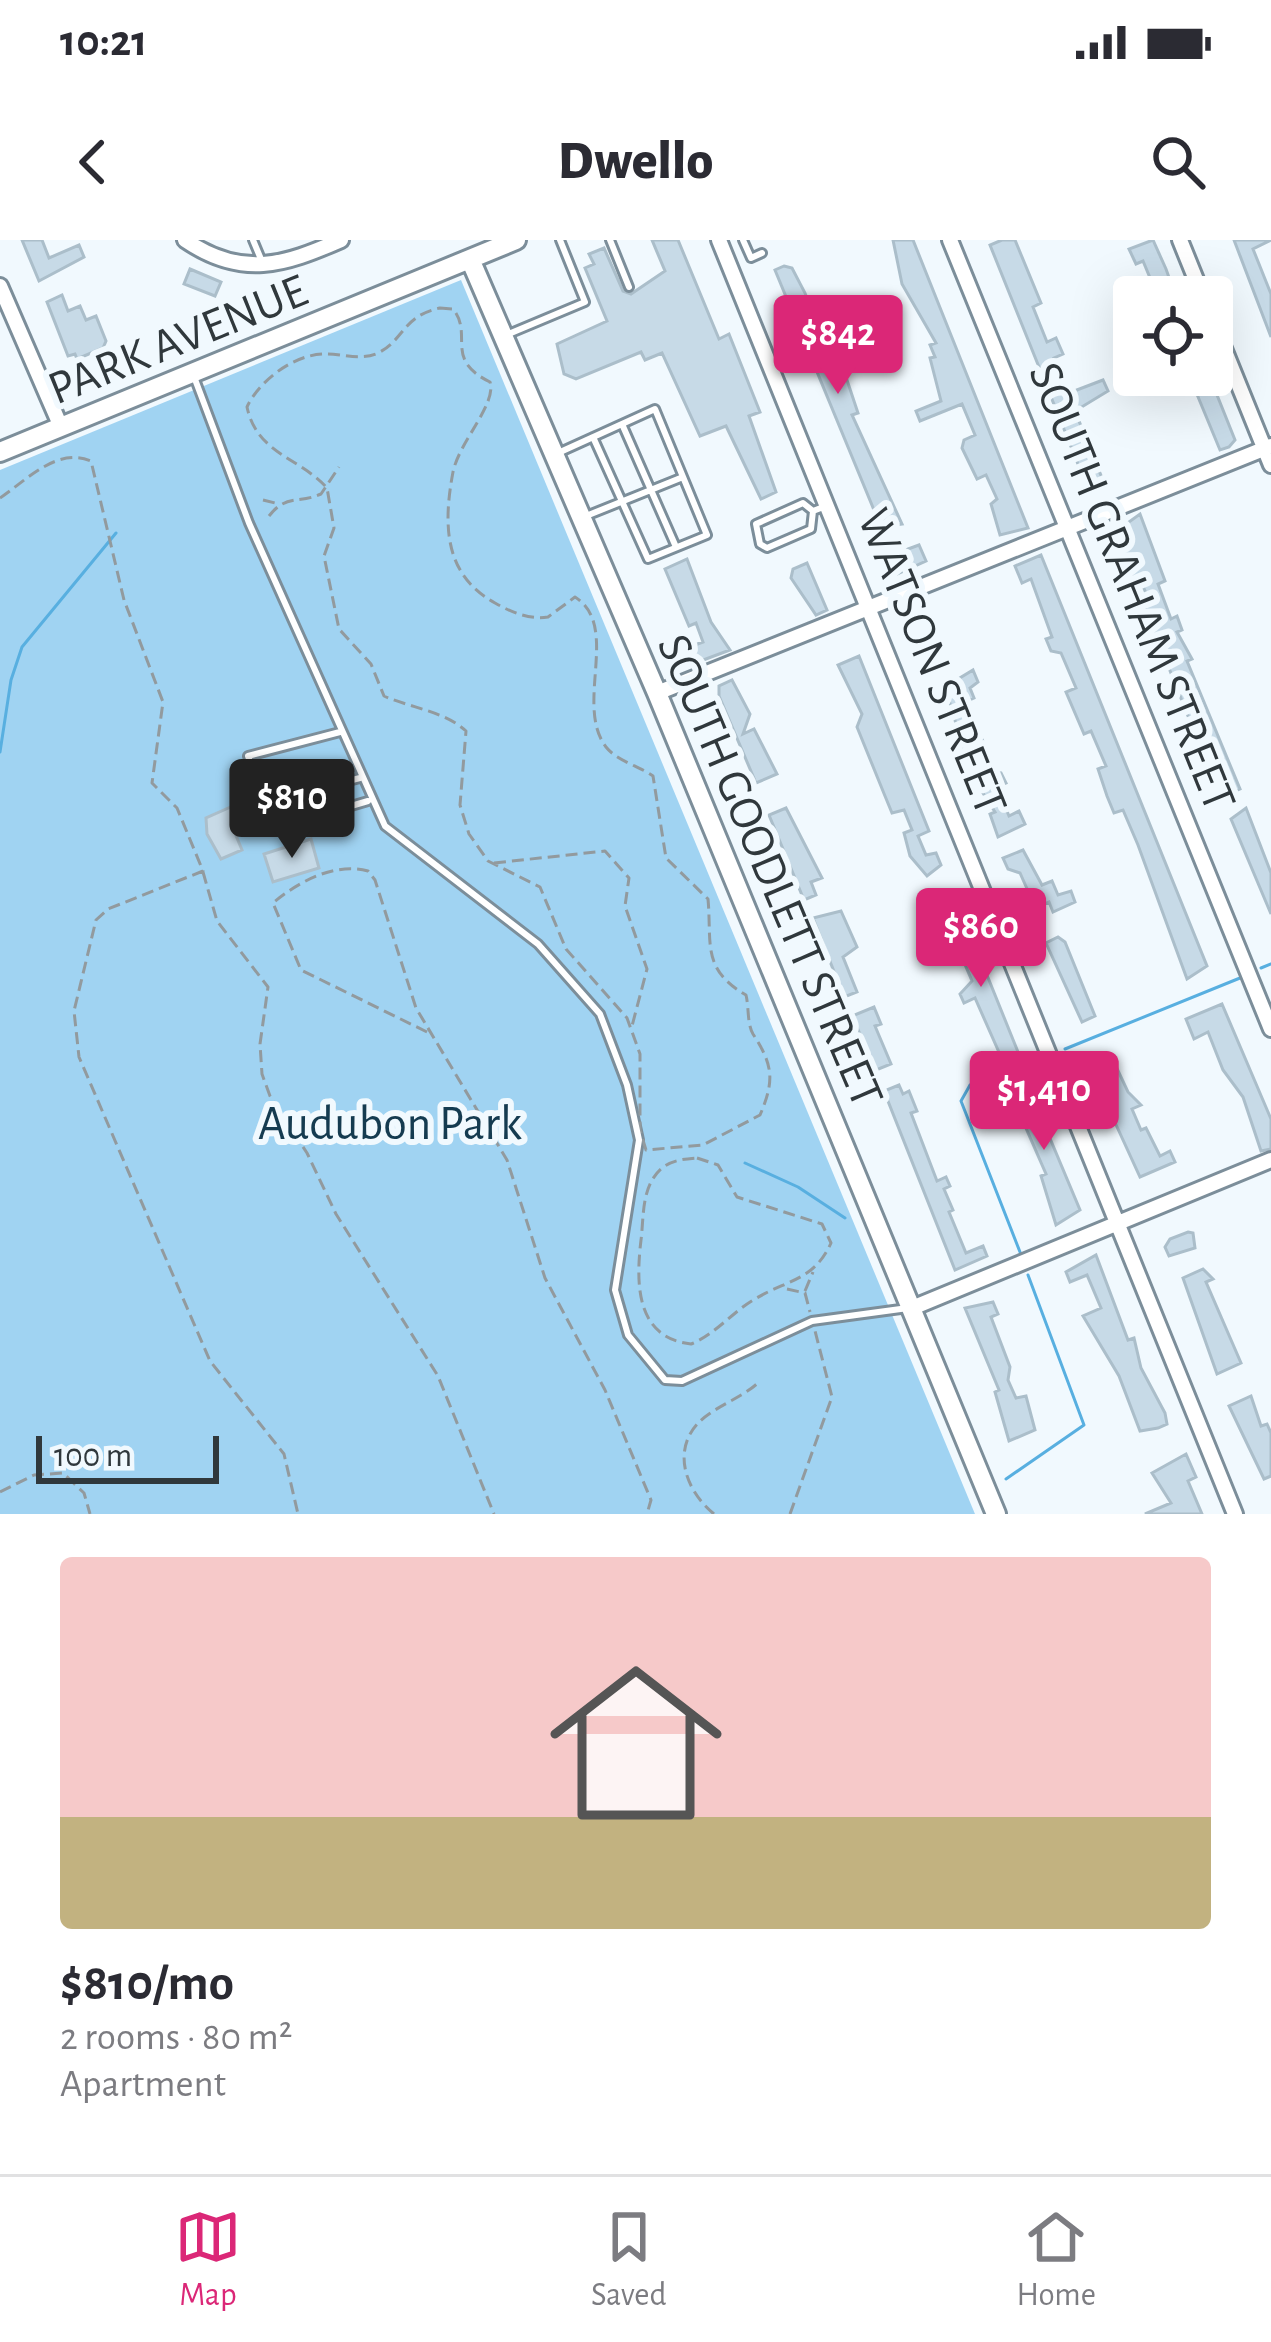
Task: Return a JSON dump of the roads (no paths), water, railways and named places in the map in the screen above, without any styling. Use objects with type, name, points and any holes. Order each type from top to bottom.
[{"type":"main road","name":"PARK AVENUE","points":[[0,452],[516,240]]},
{"type":"main road","name":"SOUTH GOODLETT STREET","points":[[470,260],[657,693],[996,1514]]},
{"type":"street","points":[[185,240],[239,262],[264,266],[295,260],[341,240]]},
{"type":"street","name":"WATSON STREET","points":[[719,240],[821,508],[871,605],[1235,1514]]},
{"type":"street","name":"SOUTH GRAHAM STREET","points":[[950,240],[1271,1029]]},
{"type":"street","points":[[1180,240],[1195,276]]},
{"type":"street","points":[[0,286],[61,427]]},
{"type":"street","points":[[1233,367],[1268,447],[1271,465]]},
{"type":"street","points":[[657,693],[1268,447]]},
{"type":"street","points":[[912,1308],[1271,1160]]},
{"type":"lane","points":[[253,240],[264,266]]},
{"type":"lane","points":[[463,240],[470,260]]},
{"type":"lane","points":[[503,336],[585,302],[560,240]]},
{"type":"lane","points":[[610,240],[629,287]]},
{"type":"lane","points":[[743,240],[751,258],[762,253]]},
{"type":"lane","points":[[193,374],[249,523],[385,826],[538,944],[600,1014],[628,1085],[639,1140],[615,1290],[628,1335],[641,1355],[665,1380],[682,1381],[812,1321],[912,1308]]},
{"type":"lane","points":[[555,455],[593,437],[655,410],[707,535],[648,559],[593,437]]},
{"type":"lane","points":[[622,424],[676,547]]},
{"type":"lane","points":[[582,518],[683,477]]},
{"type":"lane","points":[[802,503],[821,508],[811,529],[767,548],[760,544],[756,524],[802,503]]},
{"type":"lane","points":[[340,731],[248,756],[272,829],[370,801]]},
{"type":"lane","points":[[262,803],[360,778]]},
{"type":"waterway","points":[[0,752],[11,680],[22,647],[116,533]]},
{"type":"waterway","points":[[1261,968],[1271,964]]},
{"type":"waterway","points":[[1065,1049],[1240,978]]},
{"type":"waterway","points":[[1020,1252],[961,1101],[970,1085],[1040,1060]]},
{"type":"waterway","points":[[745,1163],[798,1187],[845,1218]]},
{"type":"waterway","points":[[1006,1479],[1084,1425],[1028,1275]]},
{"type":"park label","name":"Audubon Park","points":[[390,1122]]}]
